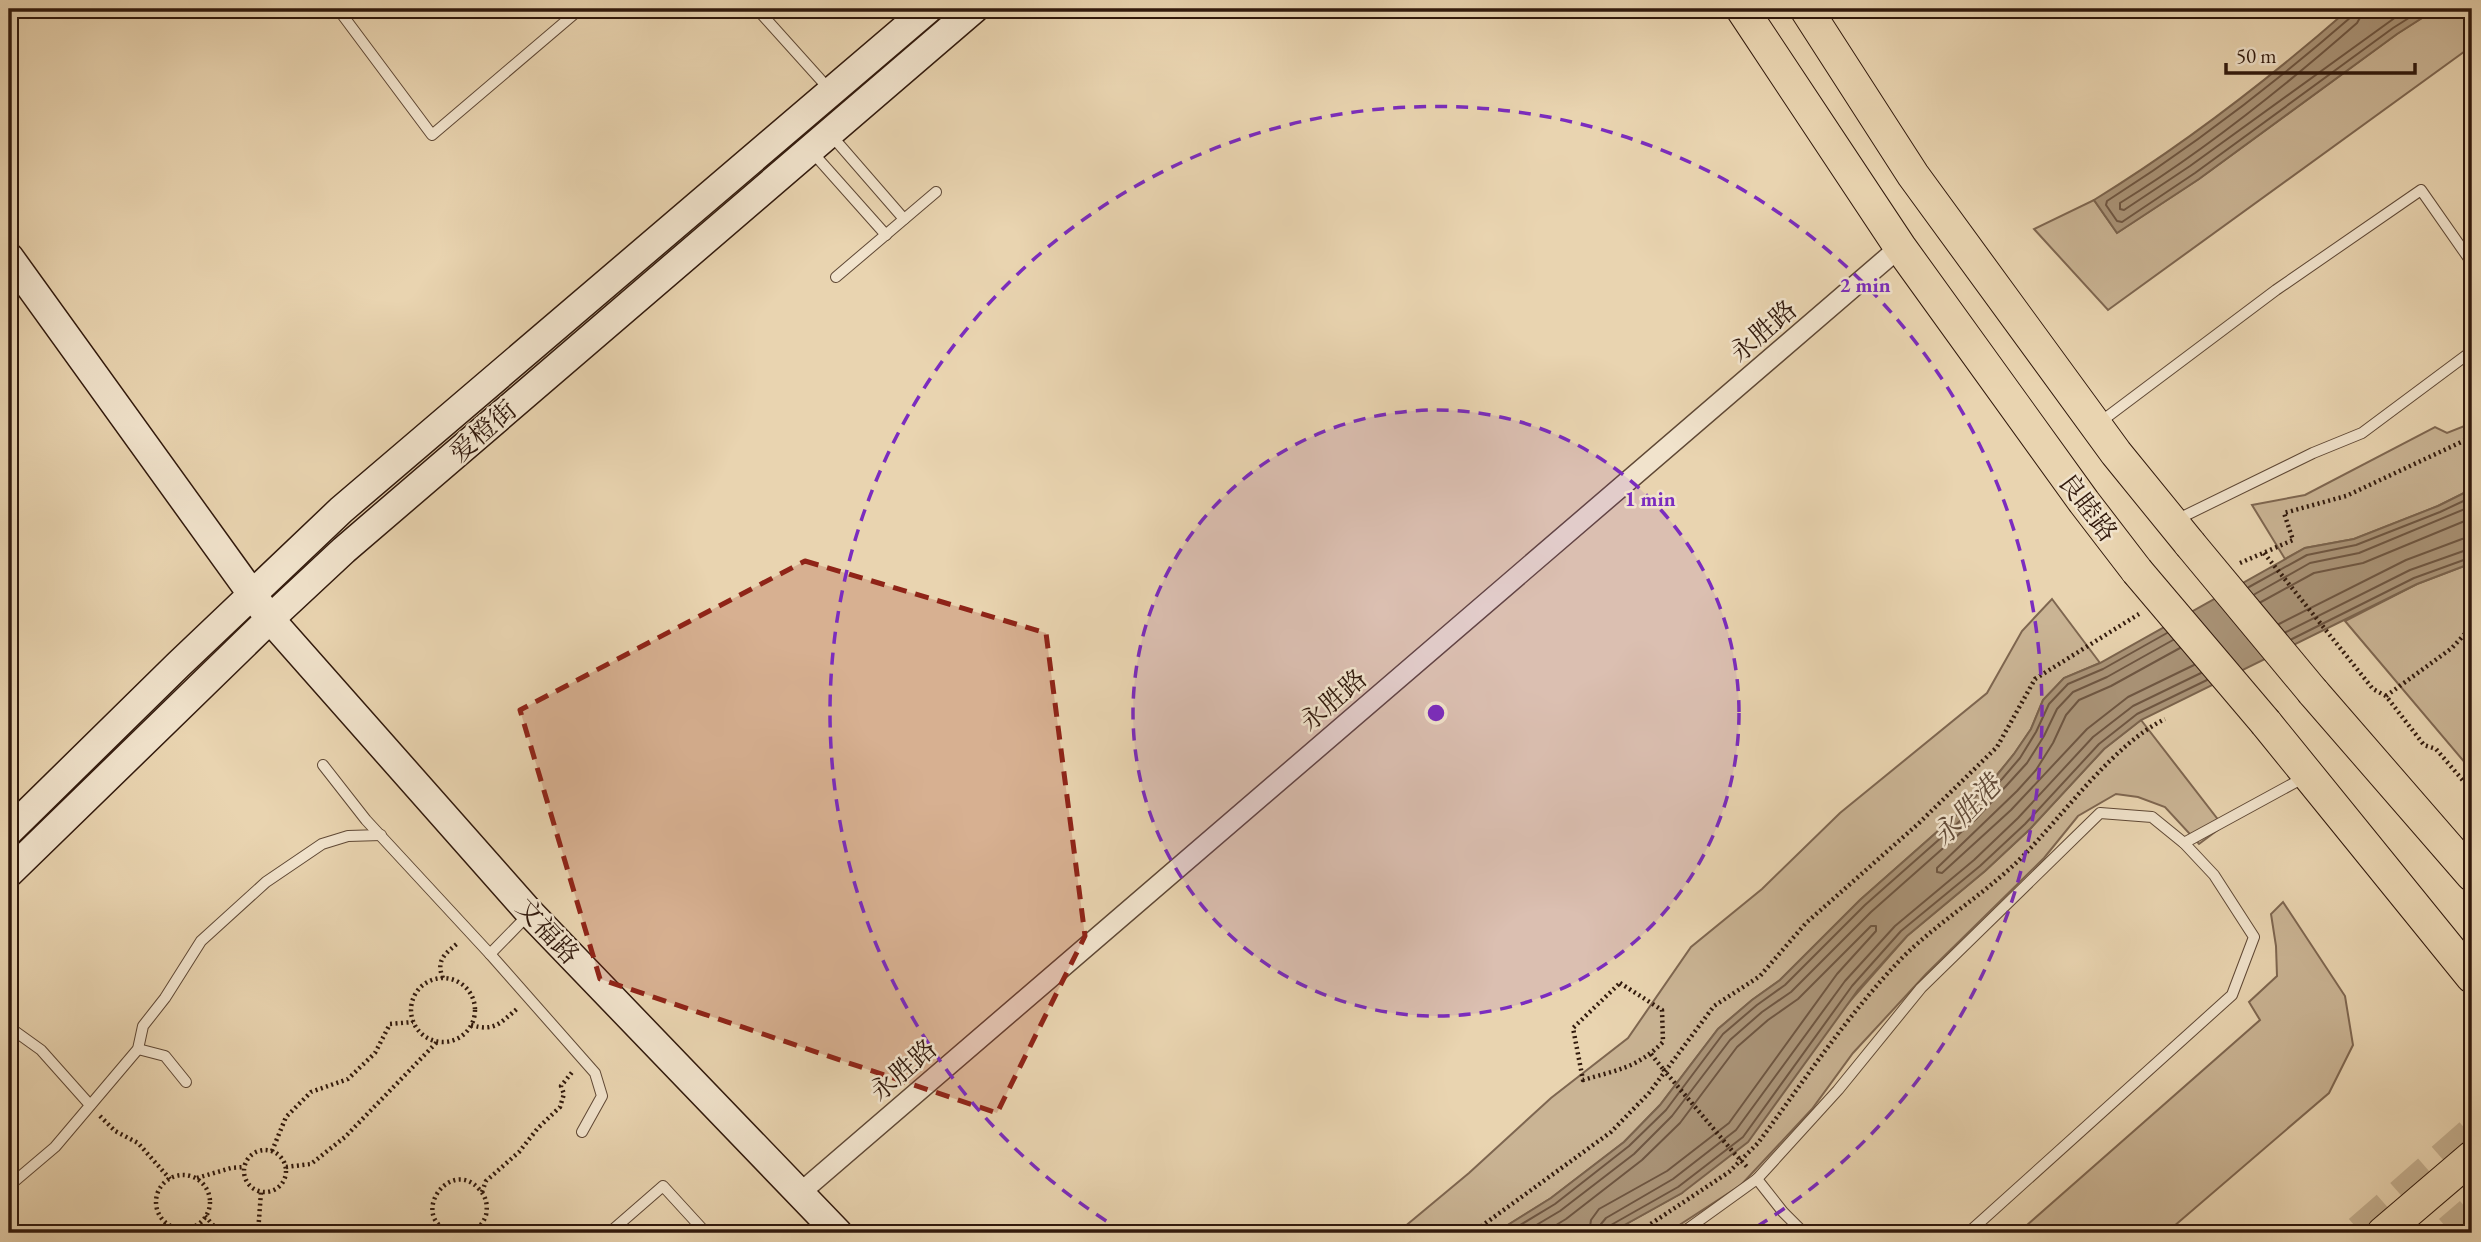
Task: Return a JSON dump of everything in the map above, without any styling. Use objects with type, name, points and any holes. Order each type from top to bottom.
[{"type":"main road","name":"良睦路","points":[[1742,9],[1900,247],[2084,502],[2137,571],[2266,723],[2472,977]]},
{"type":"main road","points":[[1806,9],[1913,175],[2096,425],[2181,533],[2313,692],[2472,875]]},
{"type":"main road","points":[[2383,1233],[2472,1157]]},
{"type":"street","name":"爱橙街","points":[[9,831],[341,510],[928,9]]},
{"type":"street","name":"爱橙街","points":[[9,873],[344,550],[974,9]]},
{"type":"street","name":"永胜路","points":[[800,1193],[1900,247]]},
{"type":"street","name":"文福路","points":[[9,257],[270,619],[530,914],[838,1233]]},
{"type":"lane","points":[[338,9],[432,135],[580,9]]},
{"type":"lane","points":[[757,9],[831,92]]},
{"type":"lane","points":[[820,141],[904,219]]},
{"type":"lane","points":[[820,141],[886,235]]},
{"type":"lane","points":[[2096,425],[2276,290],[2421,190],[2472,263]]},
{"type":"lane","points":[[836,277],[936,192]]},
{"type":"lane","points":[[2181,533],[2313,453],[2362,433],[2472,351]]},
{"type":"lane","points":[[323,765],[381,835],[595,1073],[602,1096],[582,1132]]},
{"type":"lane","points":[[2184,843],[2308,775]]},
{"type":"lane","points":[[1682,1233],[1757,1179],[1838,1090],[1921,988],[2100,813],[2152,817],[2184,843],[2214,875],[2254,937],[2232,995],[1968,1233]]},
{"type":"lane","points":[[9,1186],[55,1147],[138,1049],[143,1026],[165,998],[201,941],[266,882],[322,844],[348,836],[381,835]]},
{"type":"lane","points":[[490,954],[530,914]]},
{"type":"lane","points":[[9,1027],[41,1050],[90,1105]]},
{"type":"lane","points":[[138,1049],[165,1056],[186,1082]]},
{"type":"lane","points":[[1757,1179],[1804,1233]]},
{"type":"lane","points":[[609,1233],[663,1186],[706,1233]]},
{"type":"path","points":[[2230,568],[2293,540],[2284,513],[2346,496],[2472,438]]},
{"type":"path","points":[[2264,553],[2372,689],[2386,696],[2424,745],[2436,749],[2472,789]]},
{"type":"path","points":[[1472,1233],[1611,1132],[1649,1093],[1714,1006],[1760,976],[1806,923],[1918,824],[1997,747],[2035,679],[2141,613]]},
{"type":"path","points":[[2386,696],[2452,648],[2472,626]]},
{"type":"path","points":[[1637,1233],[1729,1172],[1758,1143],[1845,1025],[1901,959],[1934,929],[2002,877],[2115,757],[2144,729],[2165,719]]},
{"type":"path","points":[[443,978],[439,969],[441,957],[470,932]]},
{"type":"path","points":[[443,978],[453,979],[469,991],[475,1010],[471,1025],[460,1038],[438,1041],[419,1032],[411,1012],[412,1001],[417,992],[433,979],[443,978]]},
{"type":"path","points":[[1620,983],[1662,1010],[1662,1042],[1651,1054],[1632,1066],[1583,1080],[1573,1028],[1620,983]]},
{"type":"path","points":[[471,1025],[485,1029],[498,1026],[530,999]]},
{"type":"path","points":[[272,1151],[286,1117],[312,1091],[348,1079],[375,1053],[390,1024],[414,1022]]},
{"type":"path","points":[[286,1167],[311,1164],[345,1137],[438,1041]]},
{"type":"path","points":[[1651,1054],[1734,1153]]},
{"type":"path","points":[[482,1192],[486,1181],[519,1152],[559,1107],[564,1094],[561,1086],[583,1060]]},
{"type":"path","points":[[90,1105],[115,1131],[138,1143],[170,1178]]},
{"type":"path","points":[[264,1150],[278,1154],[286,1167],[280,1187],[268,1192],[255,1190],[246,1180],[244,1167],[251,1155],[264,1150]]},
{"type":"path","points":[[196,1178],[203,1184],[210,1200],[205,1216],[200,1223],[183,1229],[167,1223],[157,1209],[156,1200],[158,1191],[170,1178],[196,1178],[244,1167]]},
{"type":"path","points":[[453,1233],[440,1226],[432,1210],[437,1192],[443,1185],[460,1180],[477,1185],[486,1200],[485,1217],[474,1230],[466,1233]]},
{"type":"path","points":[[258,1233],[261,1192]]},
{"type":"path","points":[[205,1216],[220,1233]]},
{"type":"path","points":[[157,1233],[167,1223]]},
{"type":"path","points":[[435,1233],[440,1226]]},
{"type":"highlighted area","points":[[805,561],[1046,633],[1085,936],[997,1113],[600,979],[520,710]]},
{"type":"shaded area","points":[[2436,9],[2472,9],[2472,46],[2108,310],[2034,229],[2094,200],[2117,233],[2199,179],[2397,34]]},
{"type":"shaded area","points":[[2472,423],[2472,489],[2438,506],[2354,539],[2305,548],[2285,559],[2252,505],[2305,495],[2435,427],[2447,433]]},
{"type":"shaded area","points":[[2472,563],[2472,771],[2345,621],[2417,584]]},
{"type":"shaded area","points":[[2052,599],[2100,663],[2064,678],[2043,700],[2031,729],[1997,775],[1964,808],[1860,900],[1780,980],[1718,1029],[1660,1105],[1624,1142],[1551,1198],[1495,1233],[1397,1233],[1469,1173],[1551,1098],[1628,1038],[1691,947],[1762,889],[1840,813],[1987,693],[2022,631]]},
{"type":"shaded area","points":[[2141,720],[2223,826],[2199,844],[2165,807],[2138,797],[2116,794],[2078,816],[2044,858],[1926,974],[1853,1053],[1812,1109],[1741,1185],[1667,1233],[1610,1233],[1682,1193],[1907,936],[1985,871],[2030,829],[2104,749]]},
{"type":"shaded area","points":[[2283,902],[2345,996],[2353,1045],[2329,1093],[2166,1233],[2018,1233],[2260,1020],[2249,1002],[2277,976],[2271,914]]},
{"type":"water","points":[[2349,9],[2436,9],[2397,34],[2199,179],[2117,233],[2094,200],[2226,110]]},
{"type":"water","name":"永胜港","points":[[2472,489],[2472,563],[2417,584],[2141,720],[2104,749],[2030,829],[1985,871],[1907,936],[1858,990],[1748,1142],[1682,1193],[1610,1233],[1495,1233],[1551,1198],[1624,1142],[1660,1105],[1718,1029],[1780,980],[1860,900],[1964,808],[1997,775],[2031,729],[2043,700],[2064,678],[2100,663],[2305,548],[2354,539],[2438,506]]},
{"type":"tunnel","points":[[2361,1233],[2472,1136]]},
{"type":"tunnel","points":[[2451,1233],[2472,1215]]}]
